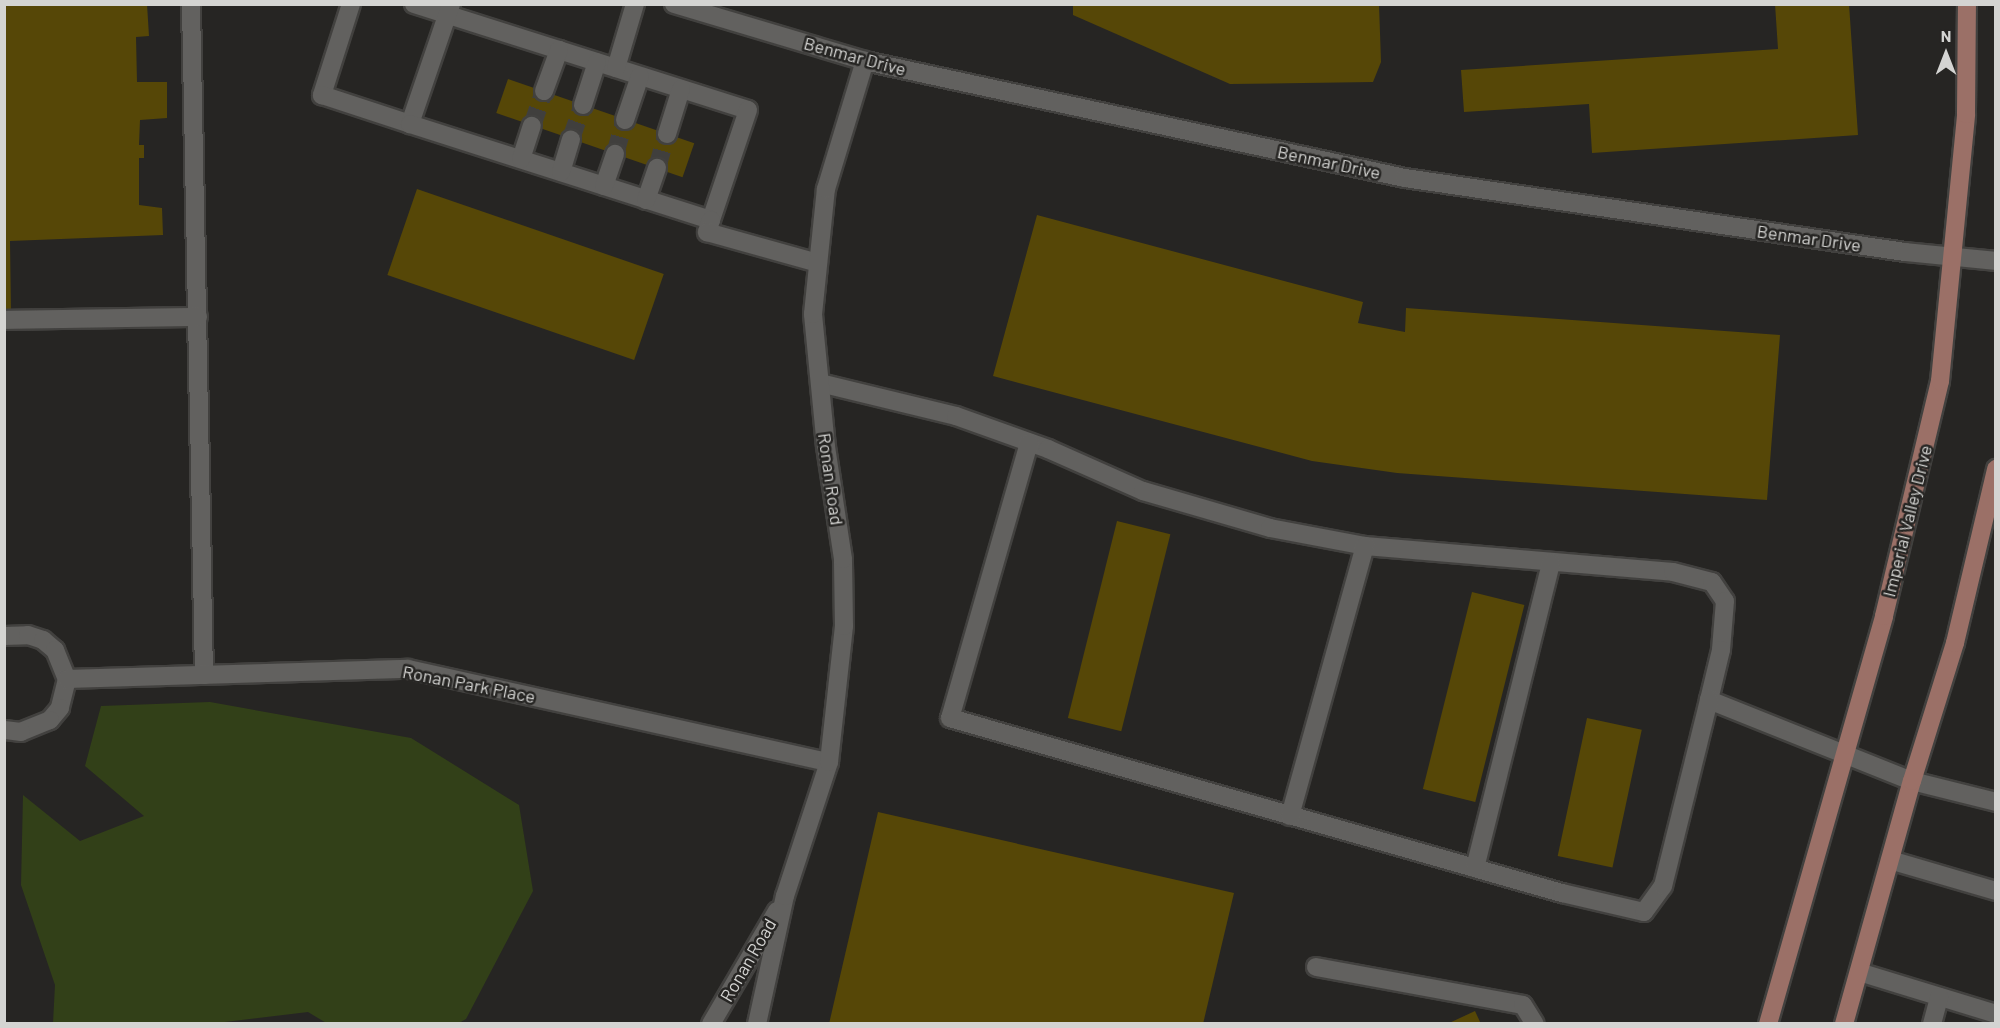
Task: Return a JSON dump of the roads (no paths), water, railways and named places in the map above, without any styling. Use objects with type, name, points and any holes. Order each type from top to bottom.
[{"type":"main road","name":"Imperial Valley Drive","points":[[1768,1023],[1887,605],[1940,381],[1966,114],[1967,4]]},
{"type":"main road","points":[[1844,1023],[1912,781],[1955,643],[1995,470]]},
{"type":"street","points":[[191,4],[204,675]]},
{"type":"street","points":[[351,4],[322,95],[711,220]]},
{"type":"street","points":[[414,4],[449,10],[559,50],[748,110],[707,232],[818,263]]},
{"type":"street","points":[[616,68],[636,4]]},
{"type":"street","name":"Benmar Drive","points":[[674,4],[865,61],[1405,178],[1952,257],[1995,261]]},
{"type":"street","points":[[410,124],[449,10]]},
{"type":"street","points":[[544,91],[559,50]]},
{"type":"street","name":"Ronan Road","points":[[757,1023],[785,896],[829,762],[844,626],[843,559],[813,314],[826,189],[865,61]]},
{"type":"street","points":[[583,105],[597,62]]},
{"type":"street","points":[[626,120],[640,76]]},
{"type":"street","points":[[667,134],[681,89]]},
{"type":"street","points":[[521,159],[532,126]]},
{"type":"street","points":[[561,172],[571,139]]},
{"type":"street","points":[[604,186],[615,154]]},
{"type":"street","points":[[646,200],[657,168]]},
{"type":"street","points":[[4,320],[198,317]]},
{"type":"street","points":[[820,383],[949,414],[1029,442],[1143,491],[1270,528],[1365,546],[1673,572],[1712,582],[1725,601],[1721,650],[1663,886],[1644,912],[1475,868],[950,718],[1029,442]]},
{"type":"street","points":[[1290,816],[1365,546]]},
{"type":"street","points":[[1475,868],[1551,563]]},
{"type":"street","points":[[4,636],[28,634],[43,640],[63,663],[67,679],[60,708],[50,720],[36,728],[5,731]]},
{"type":"street","name":"Ronan Park Place","points":[[67,679],[408,669],[829,762]]},
{"type":"street","points":[[1708,700],[1912,781],[1995,802]]},
{"type":"street","points":[[1890,860],[1995,891]]},
{"type":"street","name":"Ronan Road","points":[[711,1023],[785,896]]},
{"type":"street","points":[[1316,967],[1523,1005],[1535,1023]]},
{"type":"street","points":[[1859,972],[1995,1014]]},
{"type":"street","points":[[1932,1023],[1939,997]]},
{"type":"tunnel","points":[[532,126],[544,91]]},
{"type":"tunnel","points":[[571,139],[583,105]]},
{"type":"tunnel","points":[[615,154],[625,120]]},
{"type":"tunnel","points":[[657,168],[667,134]]}]
